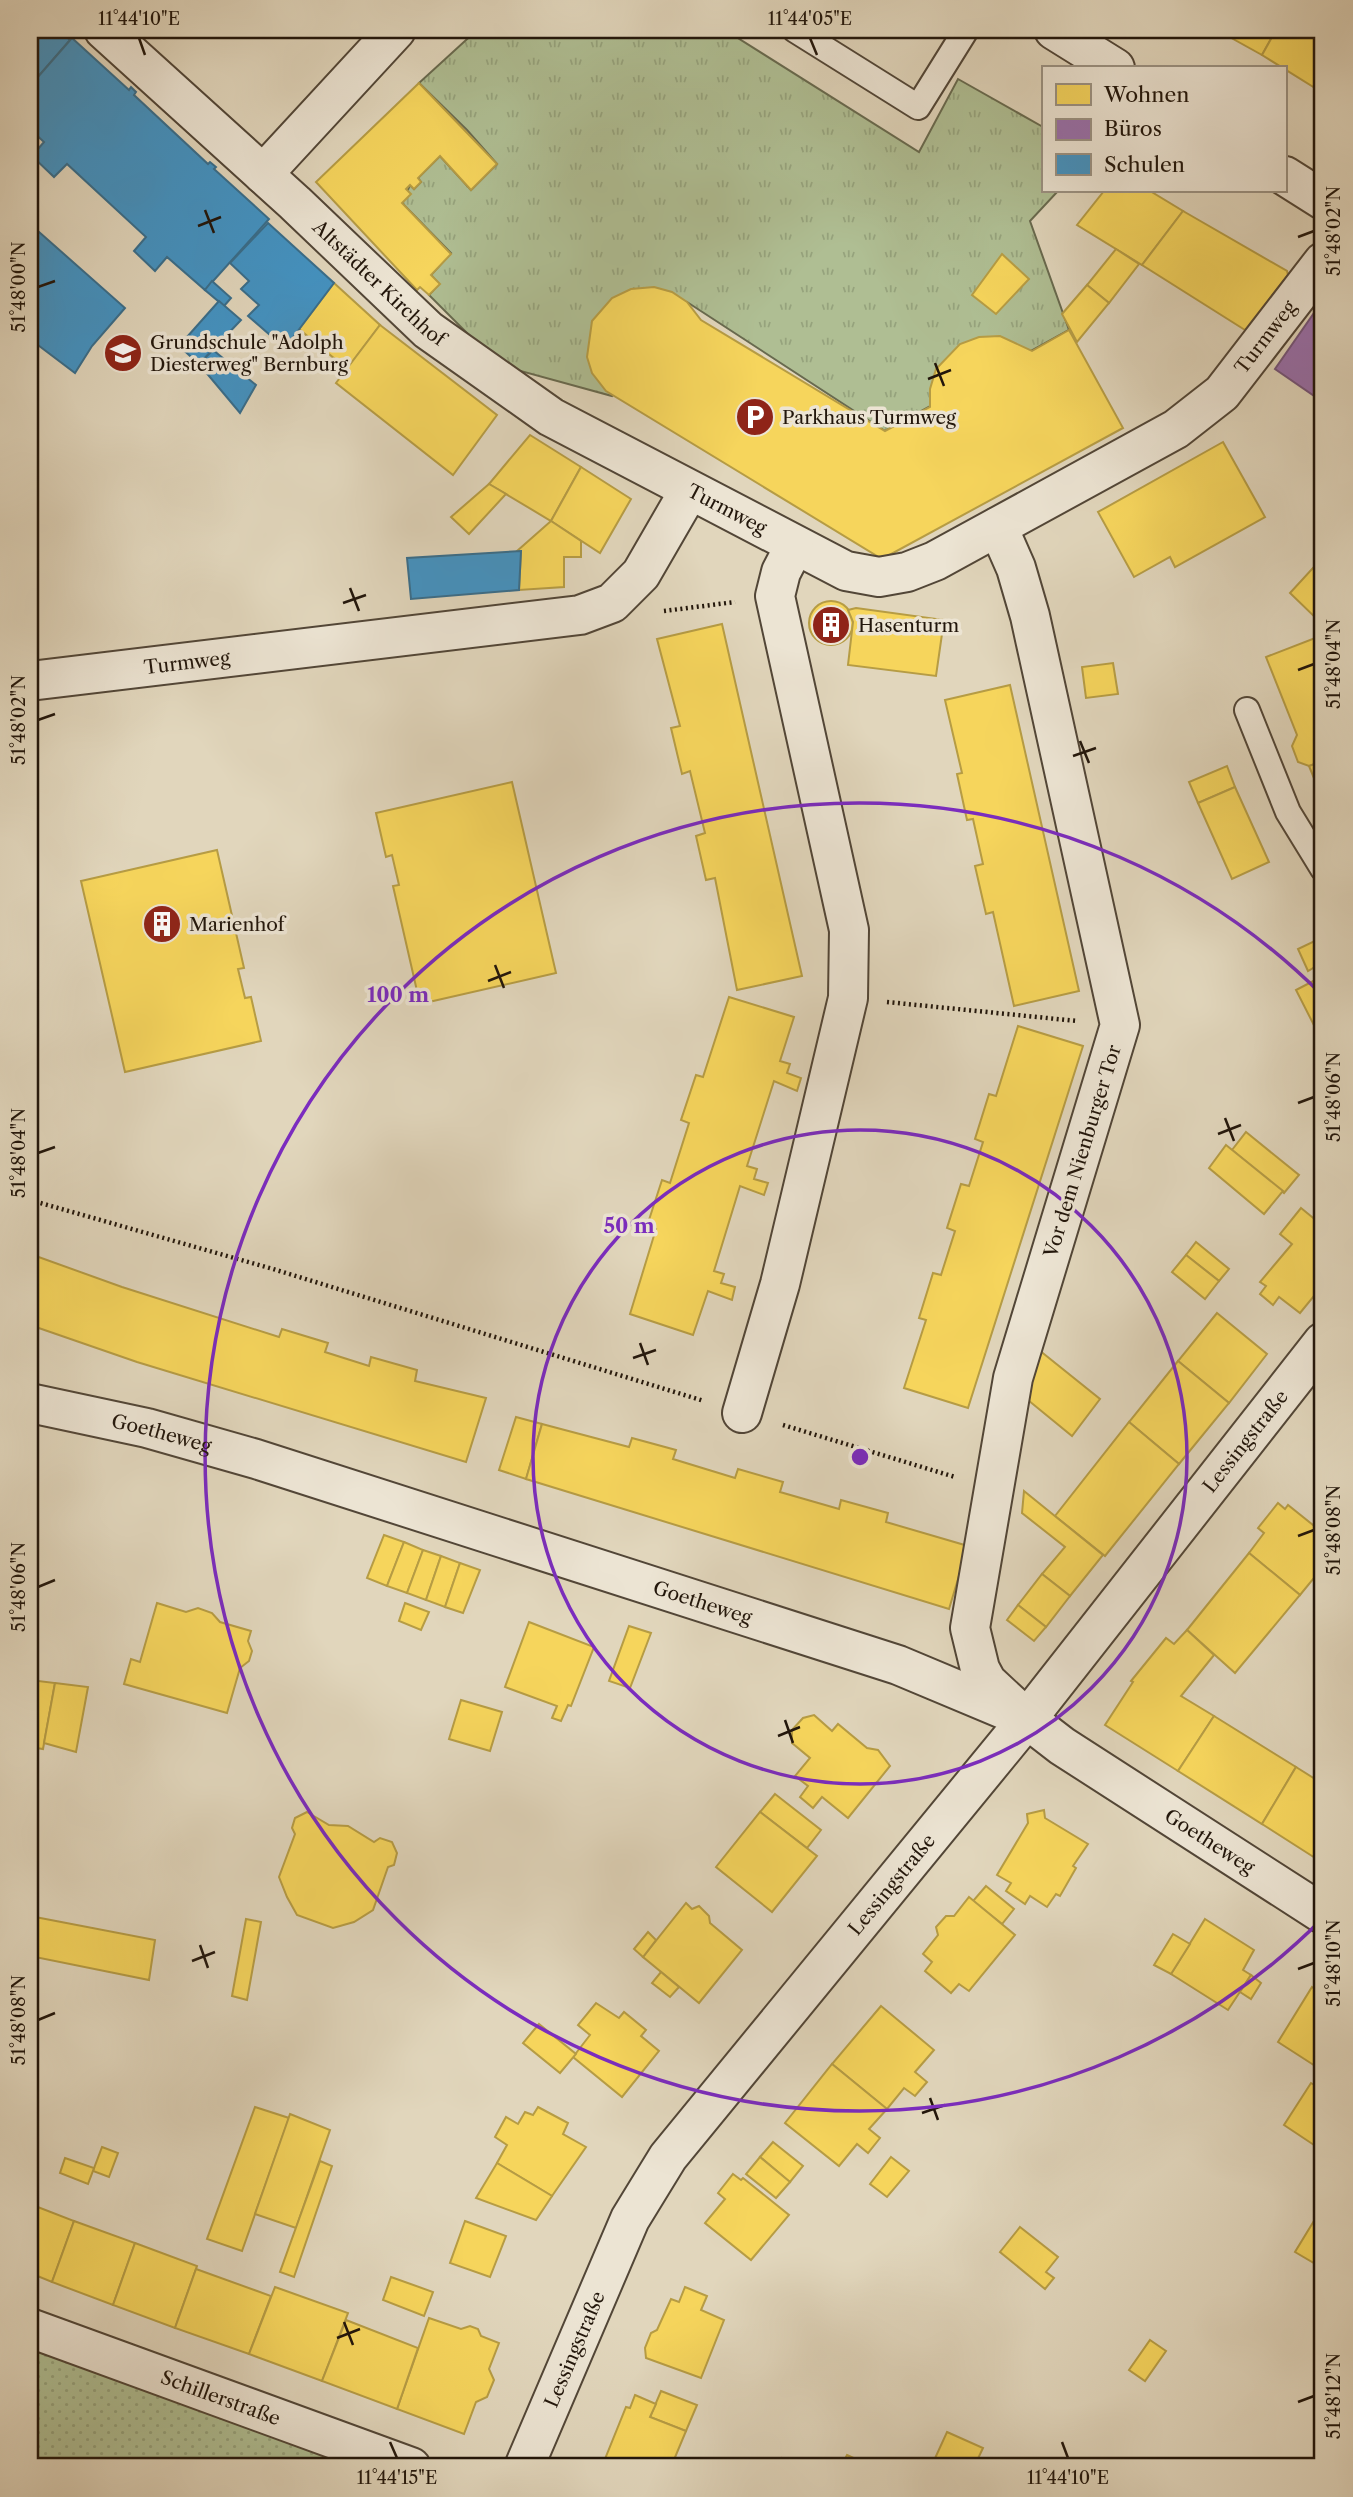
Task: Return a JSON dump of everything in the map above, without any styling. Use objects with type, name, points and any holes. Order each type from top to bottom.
[{"type":"street","name":"Altstädter Kirchhof","points":[[104,30],[263,174],[428,330],[551,417],[689,491]]},
{"type":"street","points":[[263,174],[396,30]]},
{"type":"street","points":[[1054,30],[1112,66]]},
{"type":"street","points":[[1286,177],[1323,200]]},
{"type":"street","name":"Turmweg","points":[[30,681],[580,615],[612,603],[641,575],[689,491],[794,547],[846,571],[879,577],[916,568],[998,527],[1175,429],[1222,393],[1323,262]]},
{"type":"street","name":"Vor dem Nienburger Tor","points":[[998,527],[1016,568],[1030,616],[1120,1025],[1013,1378],[970,1628],[971,1643],[987,1682],[1027,1719]]},
{"type":"street","points":[[742,1413],[780,1284],[848,998],[849,930],[775,596],[781,572],[794,547]]},
{"type":"street","name":"Lessingstraße","points":[[524,2467],[631,2219],[668,2157],[1027,1719],[1323,1342]]},
{"type":"street","name":"Goetheweg","points":[[30,1403],[146,1428],[256,1459],[898,1665],[1027,1719],[1062,1746],[1323,1914]]},
{"type":"street","name":"Schillerstraße","points":[[30,2328],[411,2467]]},
{"type":"lane","points":[[795,30],[918,107],[966,30]]},
{"type":"lane","points":[[1247,710],[1288,812],[1323,869]]},
{"type":"path","points":[[612,603],[647,613],[775,596]]},
{"type":"path","points":[[848,998],[1120,1025]]},
{"type":"path","points":[[30,1200],[273,1269],[993,1488]]},
{"type":"green space","points":[[477,30],[725,30],[919,152],[958,79],[1042,126],[1042,192],[1057,192],[1030,221],[1069,330],[885,431],[687,302],[612,396],[499,365],[429,295],[439,284],[431,275],[451,253],[402,203],[410,185],[414,189],[421,182],[418,178],[440,156],[471,190],[497,164],[419,83]]},
{"type":"green space","points":[[30,2343],[382,2467],[30,2467]]},
{"type":"building: Wohnen","points":[[1217,30],[1276,30],[1262,55]]},
{"type":"building: Wohnen","points":[[1276,30],[1323,30],[1323,93],[1286,70],[1286,66],[1280,66],[1262,55]]},
{"type":"building: Wohnen","points":[[419,83],[497,164],[471,190],[440,156],[418,178],[421,182],[414,189],[410,185],[406,189],[411,194],[402,203],[451,254],[431,275],[440,284],[429,295],[420,287],[417,290],[316,182]]},
{"type":"building: Wohnen","points":[[1103,192],[1152,192],[1183,211],[1142,265],[1077,225]]},
{"type":"building: Wohnen","points":[[1183,211],[1287,271],[1288,275],[1245,330],[1142,265]]},
{"type":"building: Wohnen","points":[[1116,249],[1139,264],[1109,303],[1087,285]]},
{"type":"building: Wohnen","points":[[1002,254],[1029,279],[996,314],[972,295]]},
{"type":"building: Wohnen","points":[[334,283],[380,325],[347,369],[299,329]]},
{"type":"building: Wohnen","points":[[1087,285],[1109,303],[1077,342],[1062,314]]},
{"type":"building: Wohnen","name":"Parkhaus Turmweg","points":[[654,287],[672,292],[687,302],[701,320],[885,431],[930,407],[930,389],[936,369],[960,344],[979,337],[1000,336],[1032,351],[1069,330],[1123,428],[882,559],[606,391],[592,373],[587,357],[592,321],[612,298],[631,289]]},
{"type":"building: Wohnen","points":[[380,325],[497,415],[453,475],[336,383]]},
{"type":"building: Wohnen","points":[[530,435],[581,467],[551,521],[489,484]]},
{"type":"building: Wohnen","points":[[1223,442],[1265,517],[1175,567],[1170,557],[1134,577],[1098,512]]},
{"type":"building: Wohnen","points":[[581,467],[631,499],[600,553],[551,521]]},
{"type":"building: Wohnen","points":[[489,484],[506,494],[469,534],[451,517]]},
{"type":"building: Wohnen","points":[[551,521],[581,541],[581,557],[564,557],[564,587],[519,590],[521,551],[517,551]]},
{"type":"building: Wohnen","points":[[1323,557],[1323,625],[1290,593]]},
{"type":"building: Wohnen","name":"Hasenturm","points":[[831,601],[846,608],[853,623],[846,638],[831,645],[816,638],[809,623],[816,608]]},
{"type":"building: Wohnen","points":[[856,608],[944,620],[936,676],[848,665],[853,622],[848,610]]},
{"type":"building: Wohnen","points":[[722,624],[802,976],[737,990],[715,878],[706,880],[696,836],[705,833],[690,771],[682,774],[671,728],[680,726],[657,639]]},
{"type":"building: Wohnen","points":[[1323,635],[1323,761],[1309,766],[1298,762],[1292,746],[1297,735],[1266,657]]},
{"type":"building: Wohnen","points":[[1113,663],[1118,694],[1086,698],[1082,667]]},
{"type":"building: Wohnen","points":[[1010,685],[1079,991],[1014,1006],[993,912],[986,914],[975,866],[983,864],[973,819],[967,820],[957,774],[962,773],[945,700]]},
{"type":"building: Wohnen","points":[[1323,761],[1323,797],[1322,798],[1309,766]]},
{"type":"building: Wohnen","points":[[1227,766],[1235,787],[1198,803],[1189,782]]},
{"type":"building: Wohnen","points":[[512,782],[556,973],[420,1004],[393,886],[399,885],[392,855],[386,857],[376,813]]},
{"type":"building: Wohnen","points":[[1235,787],[1269,862],[1232,879],[1198,803]]},
{"type":"building: Wohnen","name":"Marienhof","points":[[217,850],[244,968],[238,969],[245,998],[251,997],[261,1041],[125,1072],[81,881]]},
{"type":"building: Wohnen","points":[[1323,937],[1323,962],[1308,971],[1298,949]]},
{"type":"building: Wohnen","points":[[1323,976],[1323,1036],[1320,1037],[1296,990]]},
{"type":"building: Wohnen","points":[[729,997],[794,1017],[780,1061],[790,1064],[787,1073],[801,1078],[797,1091],[774,1081],[747,1166],[757,1169],[754,1179],[768,1183],[764,1195],[740,1186],[714,1271],[724,1274],[721,1283],[735,1287],[732,1300],[708,1291],[693,1335],[630,1314],[656,1229],[647,1226],[662,1180],[670,1183],[689,1123],[681,1120],[696,1075],[703,1077]]},
{"type":"building: Wohnen","points":[[1018,1026],[1083,1046],[968,1408],[904,1388],[926,1320],[919,1318],[933,1273],[941,1275],[955,1231],[947,1228],[961,1184],[969,1186],[983,1142],[975,1139],[989,1094],[996,1096]]},
{"type":"building: Wohnen","points":[[1246,1132],[1299,1175],[1284,1193],[1232,1150]]},
{"type":"building: Wohnen","points":[[1226,1145],[1283,1191],[1264,1214],[1209,1168]]},
{"type":"building: Wohnen","points":[[1301,1208],[1323,1226],[1323,1285],[1300,1313],[1279,1297],[1273,1305],[1260,1294],[1266,1286],[1260,1282],[1292,1244],[1280,1234]]},
{"type":"building: Wohnen","points":[[1196,1242],[1229,1269],[1219,1281],[1186,1255]]},
{"type":"building: Wohnen","points":[[33,1255],[122,1287],[279,1337],[282,1329],[328,1343],[325,1352],[369,1366],[371,1357],[417,1370],[415,1381],[486,1398],[466,1462],[137,1362],[30,1325],[30,1264]]},
{"type":"building: Wohnen","points":[[1186,1255],[1219,1281],[1205,1299],[1172,1272]]},
{"type":"building: Wohnen","points":[[1217,1313],[1267,1354],[1229,1403],[1178,1361]]},
{"type":"building: Wohnen","points":[[1039,1350],[1100,1399],[1072,1436],[1023,1396]]},
{"type":"building: Wohnen","points":[[1178,1361],[1229,1403],[1179,1464],[1129,1422]]},
{"type":"building: Wohnen","points":[[516,1417],[542,1424],[526,1479],[499,1470]]},
{"type":"building: Wohnen","points":[[1129,1422],[1179,1464],[1105,1556],[1055,1516]]},
{"type":"building: Wohnen","points":[[542,1424],[629,1447],[632,1438],[676,1450],[673,1459],[735,1478],[738,1469],[783,1482],[780,1492],[839,1509],[841,1500],[888,1513],[886,1522],[968,1546],[949,1609],[526,1479]]},
{"type":"building: Wohnen","points":[[1024,1491],[1103,1555],[1070,1596],[1042,1574],[1065,1547],[1022,1513]]},
{"type":"building: Wohnen","points":[[1278,1503],[1285,1509],[1288,1505],[1323,1533],[1323,1567],[1300,1595],[1249,1553],[1264,1533],[1258,1528]]},
{"type":"building: Wohnen","points":[[384,1535],[404,1542],[387,1586],[367,1578]]},
{"type":"building: Wohnen","points":[[404,1542],[423,1550],[407,1593],[387,1586]]},
{"type":"building: Wohnen","points":[[423,1550],[441,1556],[426,1600],[407,1593]]},
{"type":"building: Wohnen","points":[[1249,1553],[1300,1595],[1235,1673],[1187,1630]]},
{"type":"building: Wohnen","points":[[441,1556],[460,1563],[445,1607],[426,1600]]},
{"type":"building: Wohnen","points":[[460,1563],[480,1570],[463,1613],[445,1607]]},
{"type":"building: Wohnen","points":[[1042,1574],[1070,1596],[1046,1627],[1018,1605]]},
{"type":"building: Wohnen","points":[[157,1603],[186,1612],[198,1608],[212,1613],[220,1622],[251,1631],[248,1641],[252,1651],[249,1661],[240,1668],[227,1713],[124,1684],[131,1659],[140,1662]]},
{"type":"building: Wohnen","points":[[405,1603],[429,1612],[421,1630],[399,1621]]},
{"type":"building: Wohnen","points":[[1018,1605],[1046,1627],[1034,1641],[1007,1620]]},
{"type":"building: Wohnen","points":[[529,1622],[594,1647],[571,1706],[568,1705],[561,1721],[552,1718],[557,1706],[505,1687]]},
{"type":"building: Wohnen","points":[[629,1626],[651,1633],[630,1688],[609,1681]]},
{"type":"building: Wohnen","points":[[1187,1630],[1214,1655],[1181,1696],[1214,1716],[1178,1771],[1105,1725],[1133,1682],[1131,1681],[1166,1638],[1174,1644]]},
{"type":"building: Wohnen","points":[[30,1680],[55,1683],[43,1749],[30,1747]]},
{"type":"building: Wohnen","points":[[55,1683],[88,1687],[76,1752],[44,1743]]},
{"type":"building: Wohnen","points":[[461,1700],[502,1712],[490,1751],[449,1739]]},
{"type":"building: Wohnen","points":[[814,1715],[832,1731],[838,1724],[867,1748],[878,1750],[890,1766],[848,1818],[822,1797],[813,1808],[800,1797],[808,1786],[795,1776],[810,1758],[792,1743],[792,1730],[803,1718]]},
{"type":"building: Wohnen","points":[[1214,1716],[1296,1767],[1262,1824],[1178,1771]]},
{"type":"building: Wohnen","points":[[1296,1767],[1323,1784],[1323,1863],[1262,1824]]},
{"type":"building: Wohnen","points":[[775,1794],[821,1830],[807,1848],[760,1812]]},
{"type":"building: Wohnen","points":[[1044,1810],[1045,1818],[1088,1844],[1073,1866],[1076,1868],[1060,1896],[1056,1894],[1047,1907],[1030,1896],[1025,1904],[1006,1891],[1011,1883],[997,1875],[1028,1823],[1027,1814]]},
{"type":"building: Wohnen","points":[[307,1812],[329,1825],[348,1826],[374,1842],[380,1838],[392,1842],[397,1853],[394,1865],[388,1867],[373,1910],[354,1922],[333,1928],[297,1915],[287,1897],[279,1877],[295,1834],[292,1828],[295,1818]]},
{"type":"building: Wohnen","points":[[760,1812],[817,1856],[772,1912],[716,1867]]},
{"type":"building: Wohnen","points":[[986,1886],[1014,1909],[1002,1924],[973,1901]]},
{"type":"building: Wohnen","points":[[969,1897],[1015,1935],[969,1991],[959,1984],[951,1993],[925,1971],[932,1962],[923,1954],[938,1935],[936,1927],[946,1916],[954,1916]]},
{"type":"building: Wohnen","points":[[686,1903],[692,1909],[699,1906],[709,1916],[710,1923],[742,1950],[699,2003],[643,1957]]},
{"type":"building: Wohnen","points":[[30,1916],[155,1940],[149,1980],[30,1956]]},
{"type":"building: Wohnen","points":[[246,1919],[261,1922],[247,2000],[232,1996]]},
{"type":"building: Wohnen","points":[[1205,1919],[1254,1950],[1243,1970],[1251,1975],[1228,2010],[1171,1974]]},
{"type":"building: Wohnen","points":[[648,1932],[656,1940],[643,1957],[634,1949]]},
{"type":"building: Wohnen","points":[[1173,1934],[1190,1944],[1171,1974],[1154,1965]]},
{"type":"building: Wohnen","points":[[661,1972],[679,1987],[670,1997],[652,1983]]},
{"type":"building: Wohnen","points":[[1251,1975],[1261,1983],[1251,1999],[1240,1992]]},
{"type":"building: Wohnen","points":[[1312,1987],[1323,1994],[1323,2071],[1278,2042]]},
{"type":"building: Wohnen","points":[[596,2003],[619,2018],[624,2012],[646,2030],[641,2036],[659,2051],[622,2097],[573,2057],[590,2035],[578,2025]]},
{"type":"building: Wohnen","points":[[881,2006],[934,2050],[915,2072],[927,2082],[915,2096],[904,2088],[887,2109],[832,2064]]},
{"type":"building: Wohnen","points":[[539,2024],[576,2054],[560,2073],[523,2043]]},
{"type":"building: Wohnen","points":[[832,2064],[887,2109],[869,2129],[880,2138],[868,2153],[857,2144],[839,2166],[785,2123]]},
{"type":"building: Wohnen","points":[[1311,2083],[1323,2090],[1323,2151],[1284,2125]]},
{"type":"building: Wohnen","points":[[255,2107],[289,2118],[242,2251],[207,2239]]},
{"type":"building: Wohnen","points":[[538,2107],[568,2123],[563,2134],[586,2147],[552,2196],[497,2163],[507,2145],[495,2137],[506,2117],[518,2124],[525,2112],[533,2115]]},
{"type":"building: Wohnen","points":[[290,2114],[330,2130],[296,2228],[255,2214]]},
{"type":"building: Wohnen","points":[[773,2142],[803,2166],[790,2182],[760,2157]]},
{"type":"building: Wohnen","points":[[102,2147],[118,2153],[109,2177],[93,2171]]},
{"type":"building: Wohnen","points":[[760,2157],[790,2182],[776,2198],[746,2174]]},
{"type":"building: Wohnen","points":[[891,2157],[909,2171],[887,2197],[870,2184]]},
{"type":"building: Wohnen","points":[[65,2158],[94,2168],[88,2184],[60,2173]]},
{"type":"building: Wohnen","points":[[320,2161],[332,2166],[294,2277],[280,2272]]},
{"type":"building: Wohnen","points":[[497,2163],[552,2196],[536,2220],[476,2198]]},
{"type":"building: Wohnen","points":[[733,2174],[741,2180],[743,2178],[789,2215],[751,2260],[705,2223],[725,2199],[718,2193]]},
{"type":"building: Wohnen","points":[[30,2204],[74,2221],[52,2282],[30,2273]]},
{"type":"building: Wohnen","points":[[1323,2206],[1323,2258],[1319,2266],[1295,2252]]},
{"type":"building: Wohnen","points":[[74,2221],[135,2243],[113,2305],[52,2282]]},
{"type":"building: Wohnen","points":[[465,2221],[506,2236],[490,2277],[450,2263]]},
{"type":"building: Wohnen","points":[[1020,2227],[1058,2257],[1046,2272],[1054,2278],[1045,2289],[1000,2252]]},
{"type":"building: Wohnen","points":[[135,2243],[197,2266],[175,2328],[113,2305]]},
{"type":"building: Wohnen","points":[[196,2269],[271,2296],[249,2354],[175,2328]]},
{"type":"building: Wohnen","points":[[391,2277],[433,2292],[424,2316],[383,2300]]},
{"type":"building: Wohnen","points":[[275,2287],[348,2313],[322,2381],[249,2354]]},
{"type":"building: Wohnen","points":[[685,2287],[707,2296],[701,2310],[724,2320],[701,2378],[646,2358],[645,2348],[651,2333],[657,2330],[671,2299],[679,2302]]},
{"type":"building: Wohnen","points":[[429,2318],[461,2329],[470,2326],[478,2329],[481,2336],[499,2343],[489,2369],[494,2380],[487,2397],[476,2402],[464,2434],[397,2409]]},
{"type":"building: Wohnen","points":[[346,2320],[418,2348],[397,2409],[322,2381]]},
{"type":"building: Wohnen","points":[[1150,2340],[1166,2351],[1145,2381],[1129,2370]]},
{"type":"building: Wohnen","points":[[661,2391],[697,2405],[686,2431],[650,2417]]},
{"type":"building: Wohnen","points":[[635,2395],[656,2404],[650,2417],[686,2431],[671,2467],[624,2467],[605,2459],[626,2407],[630,2408]]},
{"type":"building: Wohnen","points":[[947,2432],[983,2448],[974,2467],[931,2467]]},
{"type":"building: Wohnen","points":[[847,2455],[873,2467],[841,2467]]},
{"type":"building: Wohnen","points":[[782,2458],[804,2467],[778,2467]]},
{"type":"building: Büros","points":[[1323,300],[1323,402],[1275,369]]},
{"type":"building: Schulen","points":[[30,30],[59,30],[70,40],[30,86]]},
{"type":"building: Schulen","points":[[72,38],[129,90],[131,87],[136,92],[134,95],[208,164],[210,162],[216,167],[214,169],[269,219],[205,290],[167,257],[155,271],[134,251],[146,237],[67,164],[54,177],[32,156],[44,142],[30,129],[30,86]]},
{"type":"building: Schulen","points":[[268,223],[334,283],[285,348],[248,316],[259,305],[241,289],[249,281],[230,263]]},
{"type":"building: Schulen","points":[[30,224],[125,308],[92,346],[75,373],[30,339]]},
{"type":"building: Schulen","points":[[212,281],[231,298],[224,306],[205,290]]},
{"type":"building: Schulen","points":[[219,301],[241,320],[199,364],[179,346]]},
{"type":"building: Schulen","points":[[213,350],[256,385],[240,413],[199,364]]},
{"type":"building: Schulen","points":[[521,551],[519,590],[411,599],[407,558]]},
{"type":"place","name":"Grundschule \"Adolph Diesterweg\" Bernburg","points":[[123,353]]},
{"type":"place","name":"Parkhaus Turmweg","points":[[755,417]]},
{"type":"place","name":"Hasenturm","points":[[831,625]]},
{"type":"place","name":"Marienhof","points":[[162,924]]}]
